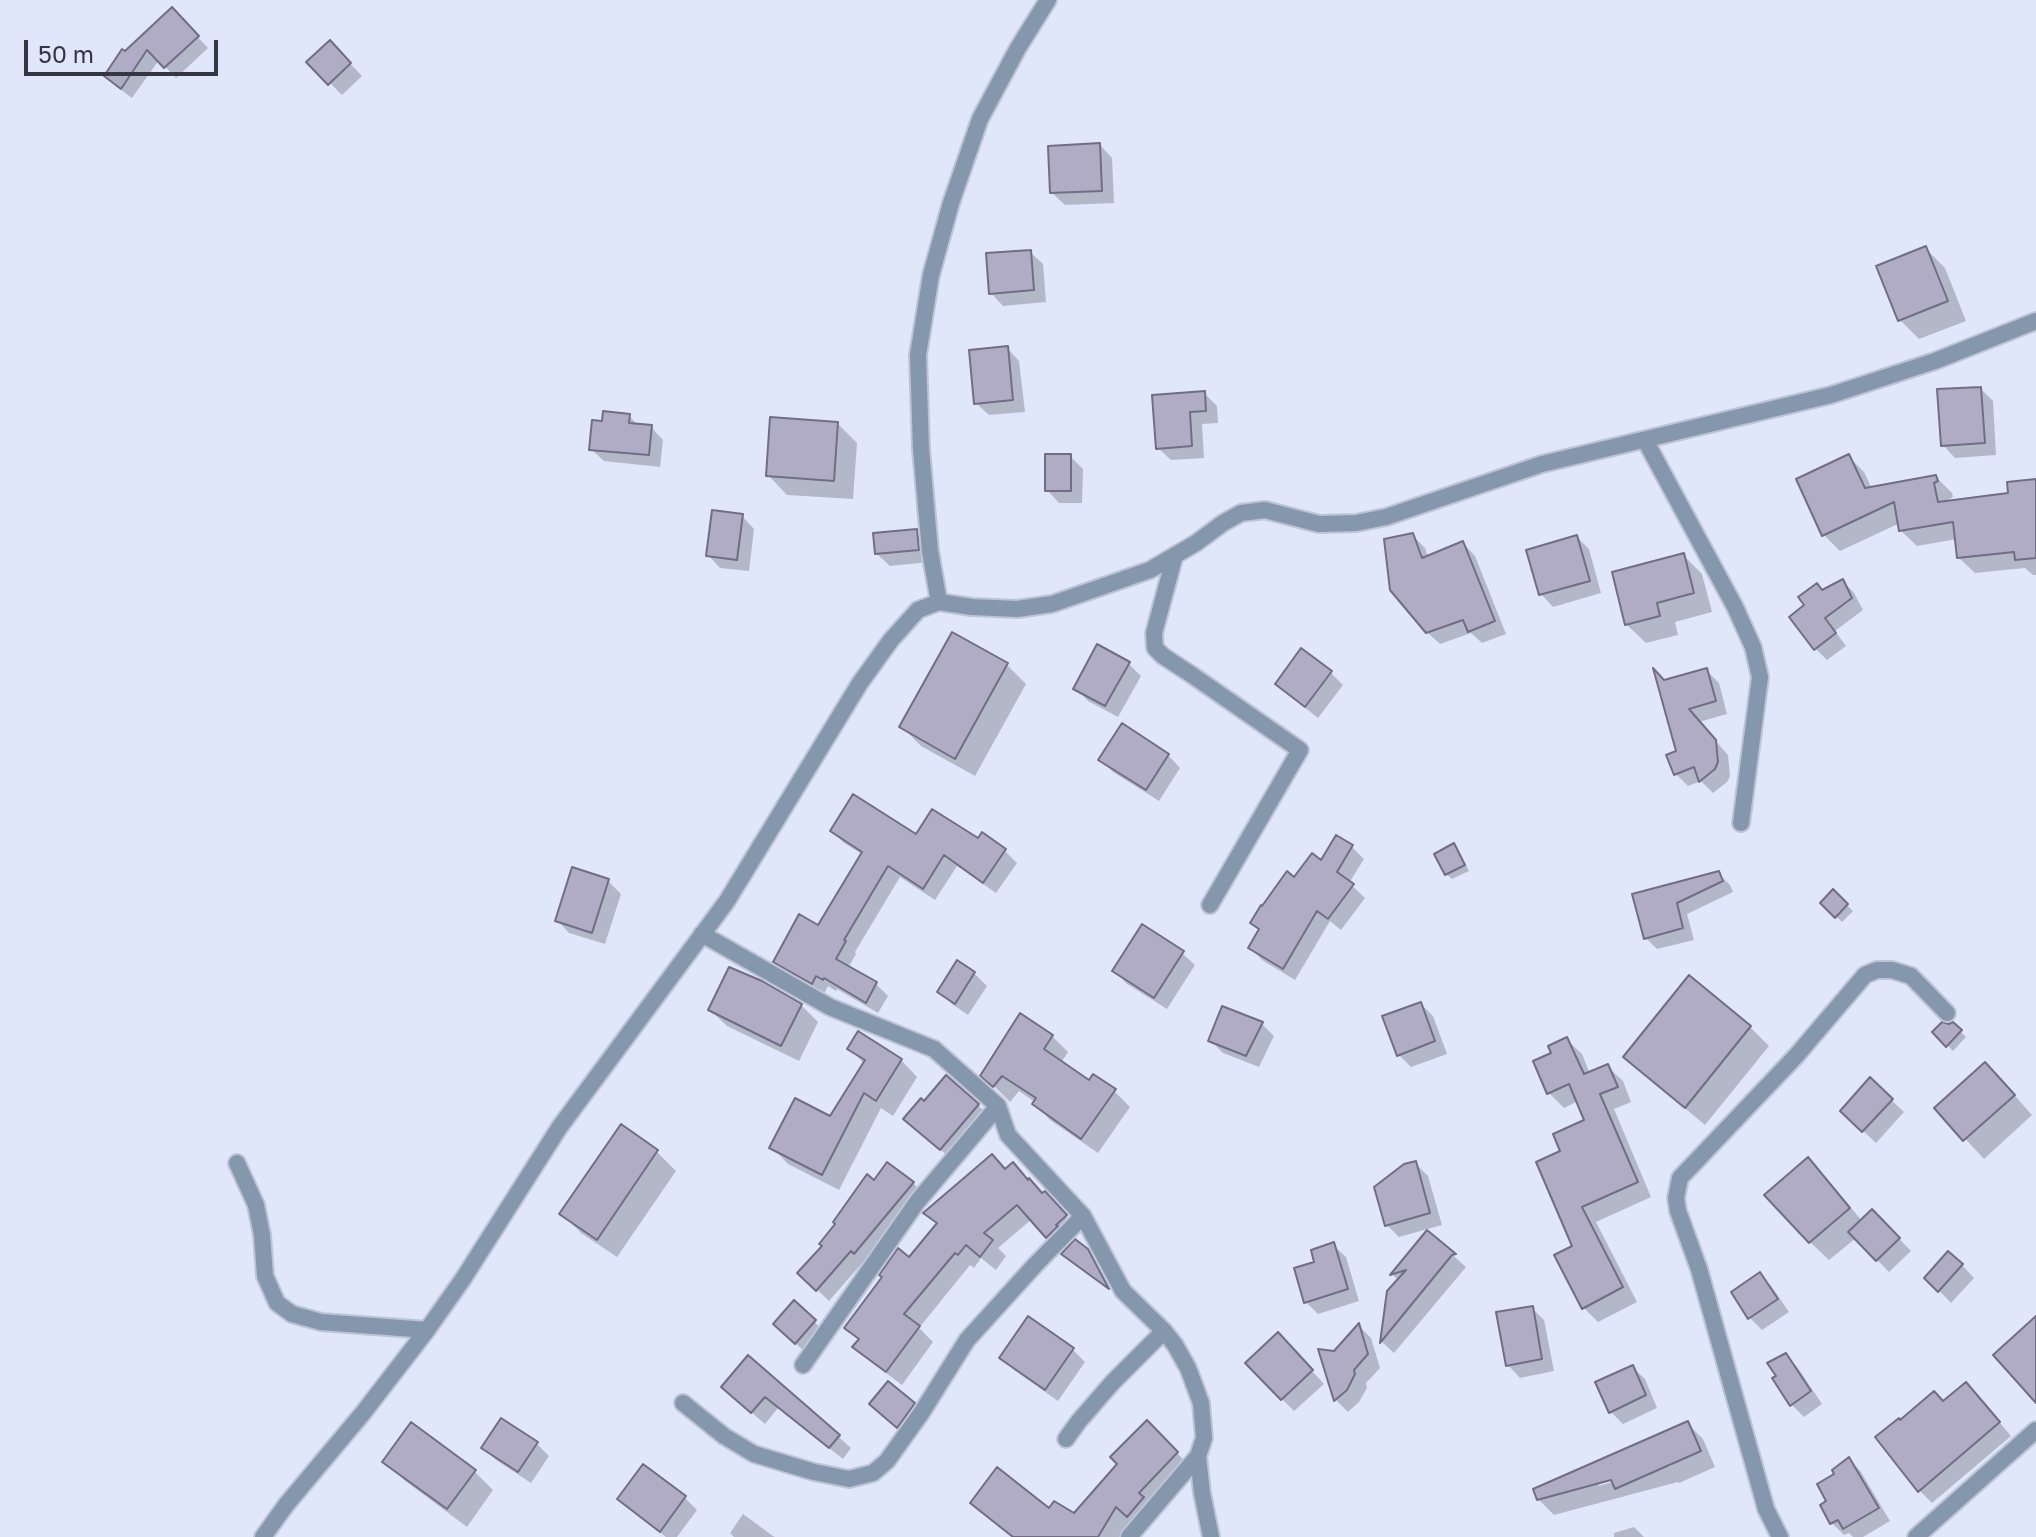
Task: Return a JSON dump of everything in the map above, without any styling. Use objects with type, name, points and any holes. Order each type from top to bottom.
[{"type":"street","points":[[939,602],[930,551],[921,449],[918,355],[931,275],[951,203],[980,119],[1048,0]]},
{"type":"street","points":[[263,1537],[427,1330],[559,1128],[727,901],[845,708],[891,640],[918,610],[939,602],[1017,609],[1052,604],[1150,570],[1241,513],[1265,510],[1319,524],[1356,523],[1386,517],[1542,464],[1831,395],[1935,361],[2036,321]]},
{"type":"street","points":[[1645,440],[1735,607],[1753,647],[1760,677],[1741,823]]},
{"type":"street","points":[[1175,555],[1154,633],[1155,648],[1300,750],[1210,905]]},
{"type":"street","points":[[702,934],[830,1007],[934,1049],[998,1106],[1008,1135],[1083,1216],[1123,1291],[1175,1345],[1188,1368],[1201,1403],[1204,1438],[1198,1456],[1129,1537]]},
{"type":"street","points":[[1780,1537],[1766,1509],[1708,1299],[1678,1211],[1676,1198],[1680,1178],[1796,1056],[1865,975],[1877,970],[1892,970],[1911,976],[1947,1013]]},
{"type":"street","points":[[803,1365],[917,1202],[998,1106]]},
{"type":"street","points":[[237,1163],[256,1205],[265,1276],[277,1303],[292,1314],[321,1322],[427,1330]]},
{"type":"street","points":[[683,1403],[724,1436],[754,1454],[849,1479],[873,1473],[896,1449],[967,1340],[1083,1216]]},
{"type":"street","points":[[1066,1439],[1112,1383],[1164,1331]]},
{"type":"street","points":[[1916,1537],[2036,1430]]},
{"type":"street","points":[[1198,1456],[1211,1537]]},
{"type":"building","points":[[172,7],[199,36],[164,68],[147,50],[121,89],[104,76],[122,49],[125,51]]},
{"type":"building","points":[[330,40],[351,63],[328,85],[306,62]]},
{"type":"building","points":[[1100,143],[1102,191],[1050,193],[1048,146]]},
{"type":"building","points":[[1926,246],[1948,301],[1898,321],[1876,266]]},
{"type":"building","points":[[1031,250],[1034,290],[989,294],[986,253]]},
{"type":"building","points":[[1008,346],[1013,400],[974,404],[969,350]]},
{"type":"building","points":[[1981,387],[1985,443],[1941,446],[1937,389]]},
{"type":"building","points":[[1205,391],[1206,411],[1190,412],[1192,446],[1156,449],[1152,395]]},
{"type":"building","points":[[603,411],[630,414],[629,423],[652,425],[649,455],[589,450],[592,420],[602,421]]},
{"type":"building","points":[[770,417],[838,422],[834,481],[766,476]]},
{"type":"building","points":[[1045,454],[1071,454],[1071,491],[1045,491]]},
{"type":"building","points":[[1849,454],[1865,488],[1936,475],[1938,481],[1934,483],[1938,502],[2008,493],[2007,482],[2036,479],[2036,558],[2015,560],[2014,552],[1957,558],[1953,522],[1899,531],[1894,502],[1822,536],[1796,479]]},
{"type":"building","points":[[712,510],[743,514],[737,560],[706,556]]},
{"type":"building","points":[[917,529],[919,550],[875,554],[873,533]]},
{"type":"building","points":[[1413,533],[1422,558],[1463,541],[1495,621],[1468,632],[1463,620],[1426,633],[1390,590],[1384,539]]},
{"type":"building","points":[[1577,535],[1590,581],[1539,595],[1526,550]]},
{"type":"building","points":[[1684,553],[1694,593],[1657,603],[1660,616],[1625,625],[1612,572]]},
{"type":"building","points":[[1843,579],[1852,598],[1825,618],[1836,633],[1814,650],[1789,617],[1804,605],[1798,597],[1817,583],[1822,590]]},
{"type":"building","points":[[952,632],[1008,663],[955,759],[899,727]]},
{"type":"building","points":[[1097,644],[1130,662],[1105,706],[1073,689]]},
{"type":"building","points":[[1301,648],[1332,671],[1305,707],[1275,684]]},
{"type":"building","points":[[1653,668],[1664,680],[1707,668],[1716,701],[1689,709],[1716,740],[1718,762],[1715,769],[1699,782],[1694,767],[1674,775],[1666,755],[1676,751]]},
{"type":"building","points":[[1122,723],[1169,754],[1146,790],[1098,760]]},
{"type":"building","points":[[853,794],[916,834],[932,809],[978,838],[982,832],[1006,849],[983,883],[944,855],[923,889],[888,866],[836,959],[877,982],[866,1003],[824,978],[816,976],[812,984],[773,962],[799,914],[818,925],[862,852],[830,831]]},
{"type":"building","points":[[1336,835],[1353,845],[1337,872],[1354,884],[1328,919],[1317,911],[1283,969],[1248,948],[1259,929],[1250,923],[1287,871],[1294,877],[1312,853],[1321,860]]},
{"type":"building","points":[[1454,843],[1465,865],[1445,875],[1434,854]]},
{"type":"building","points":[[572,867],[609,879],[592,933],[555,921]]},
{"type":"building","points":[[1719,871],[1723,881],[1677,903],[1683,928],[1644,939],[1632,894]]},
{"type":"building","points":[[1833,889],[1848,904],[1835,918],[1820,903]]},
{"type":"building","points":[[1142,924],[1184,951],[1154,998],[1112,971]]},
{"type":"building","points":[[957,960],[975,972],[955,1004],[937,992]]},
{"type":"building","points":[[729,967],[762,981],[802,1004],[781,1046],[708,1010]]},
{"type":"building","points":[[1689,975],[1751,1026],[1685,1108],[1623,1057]]},
{"type":"building","points":[[1421,1002],[1435,1041],[1397,1056],[1382,1016]]},
{"type":"building","points":[[1222,1006],[1263,1022],[1246,1056],[1208,1041]]},
{"type":"building","points":[[1020,1013],[1053,1035],[1044,1049],[1089,1080],[1093,1074],[1116,1089],[1081,1139],[1032,1104],[1036,1098],[1002,1076],[993,1087],[980,1076]]},
{"type":"building","points":[[1942,1022],[1953,1022],[1962,1030],[1946,1047],[1932,1032]]},
{"type":"building","points":[[858,1031],[902,1059],[876,1101],[864,1093],[822,1175],[769,1148],[795,1098],[830,1116],[865,1060],[847,1049]]},
{"type":"building","points":[[1567,1037],[1584,1074],[1608,1064],[1618,1087],[1600,1094],[1638,1182],[1582,1207],[1623,1287],[1582,1309],[1554,1255],[1572,1246],[1536,1162],[1560,1151],[1553,1134],[1584,1120],[1569,1084],[1547,1094],[1533,1061],[1551,1053],[1548,1046]]},
{"type":"building","points":[[1985,1062],[2015,1095],[1963,1141],[1934,1108]]},
{"type":"building","points":[[946,1075],[979,1104],[940,1150],[903,1119],[921,1098],[924,1101]]},
{"type":"building","points":[[1870,1077],[1893,1099],[1862,1132],[1840,1111]]},
{"type":"building","points":[[621,1124],[658,1150],[597,1240],[559,1214]]},
{"type":"building","points":[[992,1154],[1005,1169],[1013,1162],[1067,1215],[1046,1238],[1017,1205],[984,1233],[993,1240],[980,1257],[966,1245],[958,1255],[955,1253],[904,1314],[920,1326],[886,1372],[852,1347],[859,1339],[844,1328],[882,1277],[879,1275],[898,1248],[909,1257],[937,1223],[923,1213]]},
{"type":"building","points":[[1808,1157],[1850,1208],[1809,1243],[1764,1195]]},
{"type":"building","points":[[1416,1161],[1430,1213],[1385,1226],[1374,1187],[1404,1164]]},
{"type":"building","points":[[887,1162],[914,1182],[854,1254],[851,1251],[816,1291],[797,1273],[822,1246],[819,1244],[867,1174],[874,1180]]},
{"type":"building","points":[[1872,1209],[1900,1238],[1876,1261],[1848,1232]]},
{"type":"building","points":[[1427,1230],[1456,1254],[1380,1343],[1387,1291],[1406,1270],[1390,1275]]},
{"type":"building","points":[[1075,1239],[1088,1249],[1109,1289],[1061,1254]]},
{"type":"building","points":[[1334,1242],[1348,1289],[1304,1303],[1294,1268],[1314,1262],[1311,1250]]},
{"type":"building","points":[[1948,1251],[1963,1264],[1938,1292],[1924,1278]]},
{"type":"building","points":[[1760,1272],[1778,1299],[1748,1319],[1731,1292]]},
{"type":"building","points":[[794,1300],[816,1320],[795,1344],[773,1324]]},
{"type":"building","points":[[1533,1306],[1542,1359],[1506,1366],[1496,1312]]},
{"type":"building","points":[[1028,1316],[1074,1348],[1045,1390],[999,1358]]},
{"type":"building","points":[[2036,1316],[2036,1403],[1993,1355]]},
{"type":"building","points":[[1359,1323],[1368,1354],[1354,1370],[1347,1390],[1334,1401],[1318,1349],[1334,1351]]},
{"type":"building","points":[[1278,1332],[1313,1370],[1281,1400],[1245,1363]]},
{"type":"building","points":[[1786,1353],[1811,1391],[1790,1406],[1772,1378],[1776,1376],[1767,1363]]},
{"type":"building","points":[[748,1355],[840,1435],[829,1448],[765,1397],[751,1413],[721,1387]]},
{"type":"building","points":[[1633,1365],[1646,1395],[1609,1413],[1595,1382]]},
{"type":"building","points":[[888,1381],[915,1403],[897,1428],[869,1404]]},
{"type":"building","points":[[1966,1382],[2000,1422],[1918,1492],[1875,1437],[1934,1391],[1943,1401]]},
{"type":"building","points":[[501,1418],[538,1442],[518,1472],[481,1448]]},
{"type":"building","points":[[1147,1420],[1178,1452],[1139,1493],[1144,1497],[1127,1517],[1116,1507],[1098,1537],[1013,1537],[970,1503],[997,1467],[1049,1508],[1054,1501],[1074,1513],[1117,1464],[1110,1457]]},
{"type":"building","points":[[1688,1421],[1701,1451],[1615,1489],[1611,1480],[1537,1500],[1533,1489]]},
{"type":"building","points":[[411,1422],[476,1470],[447,1509],[382,1462]]},
{"type":"building","points":[[1849,1457],[1879,1508],[1843,1529],[1838,1520],[1830,1524],[1820,1505],[1826,1501],[1817,1484],[1834,1474],[1832,1470]]},
{"type":"building","points":[[643,1464],[686,1496],[660,1532],[617,1499]]}]
